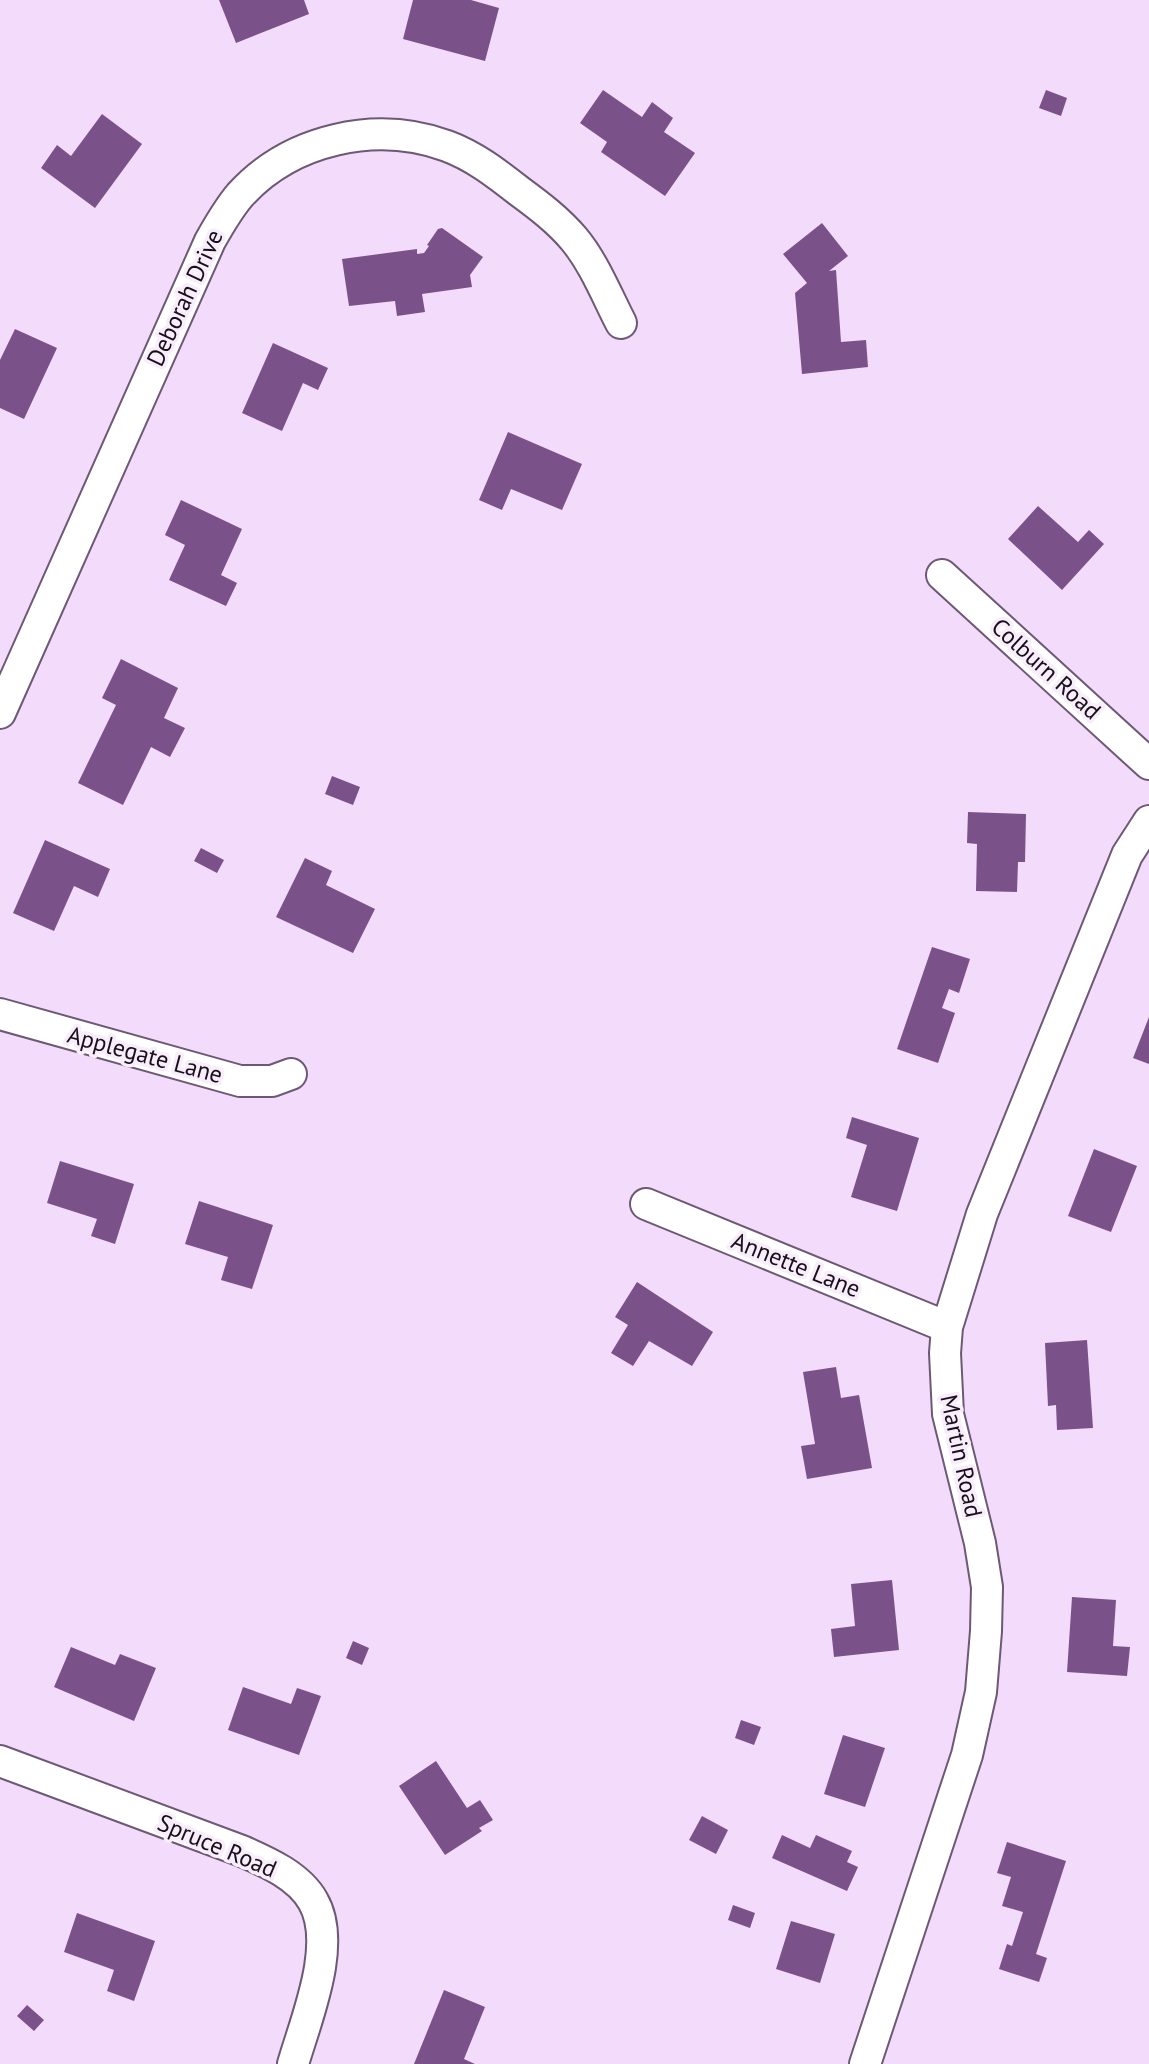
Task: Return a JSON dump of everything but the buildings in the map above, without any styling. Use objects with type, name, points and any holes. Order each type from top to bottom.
[{"type":"street","name":"Deborah Drive","points":[[0,713],[210,241],[241,195],[285,160],[336,139],[378,135],[420,139],[473,158],[539,206],[574,238],[621,323]]},
{"type":"street","name":"Colburn Road","points":[[942,575],[1149,764]]},
{"type":"street","name":"Martin Road","points":[[865,2064],[967,1755],[981,1692],[987,1587],[980,1543],[948,1414],[947,1327],[982,1214],[1127,855],[1149,821]]},
{"type":"street","name":"Applegate Lane","points":[[0,1014],[240,1081],[272,1081],[291,1074]]},
{"type":"street","name":"Annette Lane","points":[[646,1204],[947,1327]]},
{"type":"street","name":"Spruce Road","points":[[0,1761],[242,1851],[268,1863],[299,1884],[313,1900],[321,1921],[323,1943],[293,2064]]}]
